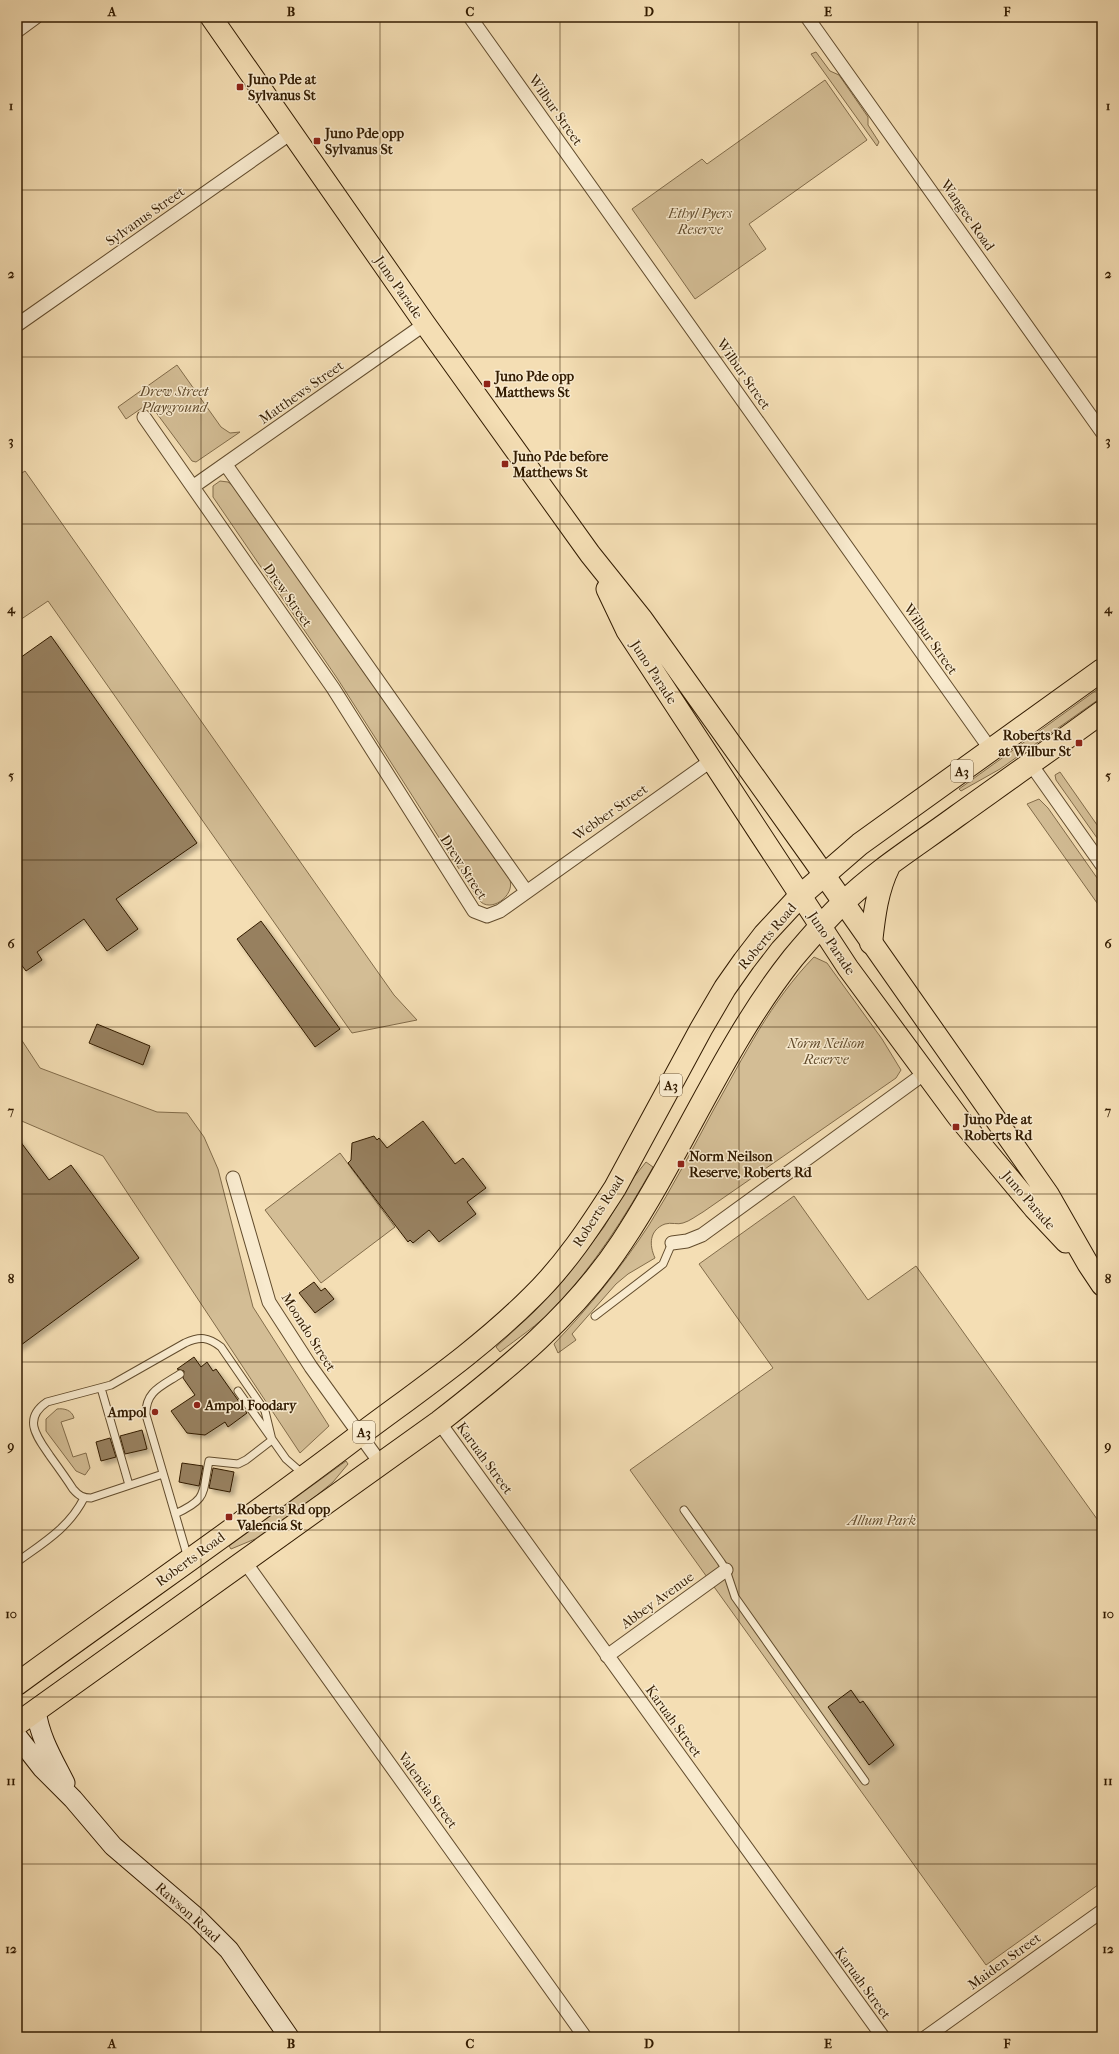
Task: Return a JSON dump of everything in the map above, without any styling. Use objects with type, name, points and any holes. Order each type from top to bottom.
[{"type":"highway","name":"Roberts Road","points":[[17,1684],[26,1671],[189,1560],[306,1476],[475,1349],[498,1329],[533,1296],[576,1246],[615,1188],[725,988],[764,935],[800,896],[823,874],[860,844],[1102,670]]},
{"type":"highway","name":"A3","points":[[17,1724],[440,1422],[534,1345],[573,1305],[620,1245],[753,1016],[792,961],[820,927],[843,903],[890,865],[1102,712]]},
{"type":"highway","points":[[871,943],[877,898],[881,883],[890,865]]},
{"type":"main road","name":"Juno Parade","points":[[211,17],[425,324],[590,554],[642,619],[1048,1194],[1088,1264],[1102,1285]]},
{"type":"main road","name":"Juno Parade","points":[[590,554],[627,631],[820,927],[925,1073],[1034,1208],[1088,1264]]},
{"type":"main road","name":"Rawson Road","points":[[36,1711],[39,1730],[44,1742],[73,1799]]},
{"type":"main road","name":"Rawson Road","points":[[17,1736],[42,1768],[73,1799],[113,1846],[196,1917],[225,1946],[289,2037]]},
{"type":"street","points":[[17,31],[36,17]]},
{"type":"street","name":"Wilbur Street","points":[[470,17],[991,750]]},
{"type":"street","name":"Wangee Road","points":[[807,17],[1102,432]]},
{"type":"street","name":"Sylvanus Street","points":[[17,325],[292,133]]},
{"type":"street","name":"Matthews Street","points":[[194,486],[425,324]]},
{"type":"street","name":"Drew Street","points":[[144,417],[194,486],[333,688],[470,907],[480,914],[494,914],[526,891],[226,464]]},
{"type":"street","name":"Webber Street","points":[[526,891],[712,760]]},
{"type":"street","points":[[1030,763],[1102,865]]},
{"type":"street","points":[[672,1243],[687,1241],[702,1235],[925,1073]]},
{"type":"street","name":"Moondo Street","points":[[233,1178],[270,1302],[311,1367],[381,1464]]},
{"type":"street","name":"Karuah Street","points":[[440,1422],[882,2037]]},
{"type":"street","name":"Valencia Street","points":[[244,1562],[584,2037]]},
{"type":"street","name":"Abbey Avenue","points":[[607,1656],[726,1570]]},
{"type":"street","name":"Maiden Street","points":[[926,2037],[1102,1911]]},
{"type":"lane","points":[[595,1316],[663,1264],[672,1243]]},
{"type":"lane","points":[[163,1474],[91,1498],[84,1498],[73,1490],[37,1438],[33,1424],[34,1416],[42,1405],[47,1402],[101,1388],[120,1381],[185,1343],[195,1338],[205,1337],[221,1347],[265,1411],[272,1440]]},
{"type":"lane","points":[[180,1374],[151,1394],[146,1406],[146,1415],[189,1560]]},
{"type":"lane","points":[[101,1388],[129,1485]]},
{"type":"lane","points":[[238,1391],[286,1459],[306,1476]]},
{"type":"lane","points":[[175,1514],[198,1501],[202,1494],[209,1461],[238,1464],[272,1440]]},
{"type":"lane","points":[[17,1562],[65,1527],[74,1516],[84,1498]]},
{"type":"lane","points":[[684,1510],[726,1570],[735,1597],[864,1780]]},
{"type":"green space","points":[[816,52],[830,71],[839,75],[868,117],[868,125],[879,142],[877,146],[811,54]]},
{"type":"green space","name":"Ethyl Pyers Reserve","points":[[825,80],[867,140],[749,224],[766,249],[695,299],[632,209],[702,159],[707,164]]},
{"type":"green space","name":"Drew Street Playground","points":[[177,365],[221,427],[230,433],[240,432],[196,462],[192,461],[149,403],[126,419],[118,407]]},
{"type":"green space","points":[[25,471],[394,995],[417,1020],[352,1033],[48,601],[17,622],[17,476]]},
{"type":"green space","points":[[220,481],[228,482],[232,485],[510,880],[511,886],[509,892],[500,901],[489,905],[484,904],[479,900],[337,678],[213,497],[213,486]]},
{"type":"green space","points":[[1102,686],[1102,697],[1000,769],[961,791],[959,789]]},
{"type":"green space","points":[[1060,772],[1102,832],[1102,845],[1056,780],[1055,775]]},
{"type":"green space","points":[[1039,799],[1048,808],[1102,885],[1102,910],[1027,804]]},
{"type":"green space","name":"Norm Neilson Reserve","points":[[814,957],[827,963],[882,1039],[901,1070],[896,1078],[691,1220],[679,1224],[667,1223],[656,1230],[653,1234],[651,1243],[655,1258],[628,1274],[616,1284],[572,1334],[576,1340],[558,1353],[554,1344],[604,1287],[649,1225],[666,1197],[736,1069],[771,1010],[784,992]]},
{"type":"green space","points":[[17,1033],[40,1068],[157,1112],[187,1113],[204,1137],[218,1169],[253,1307],[329,1426],[300,1453],[103,1156],[17,1119]]},
{"type":"green space","points":[[340,1153],[395,1227],[321,1283],[265,1210]]},
{"type":"green space","points":[[646,1162],[653,1167],[620,1223],[596,1258],[569,1292],[548,1314],[535,1326],[500,1352],[496,1347],[534,1312],[562,1282],[604,1227],[634,1177]]},
{"type":"green space","name":"Allum Park","points":[[794,1196],[868,1300],[916,1266],[1102,1526],[1102,1882],[986,1965],[630,1470],[773,1368],[699,1264]]},
{"type":"green space","points":[[57,1409],[67,1410],[73,1415],[74,1418],[61,1422],[73,1457],[86,1453],[90,1468],[85,1475],[76,1471],[46,1431],[46,1419]]},
{"type":"green space","points":[[346,1461],[348,1464],[333,1482],[316,1496],[255,1539],[231,1549],[229,1546]]},
{"type":"building","points":[[51,636],[197,843],[116,899],[138,929],[107,951],[84,919],[37,952],[42,960],[26,971],[17,959],[17,660]]},
{"type":"building","points":[[261,921],[340,1029],[315,1047],[237,939]]},
{"type":"building","points":[[97,1024],[150,1046],[143,1065],[89,1043]]},
{"type":"building","points":[[423,1121],[455,1164],[463,1158],[486,1188],[467,1202],[476,1214],[439,1242],[429,1230],[413,1243],[410,1240],[408,1242],[348,1163],[351,1160],[352,1143],[374,1136],[377,1140],[379,1138],[387,1148]]},
{"type":"building","points":[[17,1137],[49,1180],[71,1165],[139,1258],[17,1348]]},
{"type":"building","points":[[314,1282],[321,1291],[325,1288],[334,1299],[315,1313],[299,1293]]},
{"type":"building","points":[[194,1357],[201,1367],[207,1362],[213,1371],[216,1369],[247,1413],[228,1427],[225,1422],[205,1435],[187,1433],[171,1411],[195,1395],[183,1378],[184,1371],[177,1369]]},
{"type":"building","points":[[142,1430],[147,1449],[125,1454],[120,1436]]},
{"type":"building","points":[[110,1438],[116,1457],[101,1461],[96,1442]]},
{"type":"building","points":[[182,1463],[203,1466],[199,1486],[179,1482]]},
{"type":"building","points":[[213,1468],[234,1472],[230,1492],[209,1488]]},
{"type":"building","points":[[851,1690],[860,1703],[863,1701],[894,1745],[869,1765],[828,1707]]},
{"type":"place","name":"Juno Pde at Sylvanus St","points":[[240,87]]},
{"type":"place","name":"Juno Pde opp Sylvanus St","points":[[317,141]]},
{"type":"place","name":"Juno Pde opp Matthews St","points":[[487,384]]},
{"type":"place","name":"Juno Pde before Matthews St","points":[[505,464]]},
{"type":"place","name":"Roberts Rd at Wilbur St","points":[[1079,743]]},
{"type":"place","name":"Juno Pde at Roberts Rd","points":[[956,1127]]},
{"type":"place","name":"Norm Neilson Reserve, Roberts Rd","points":[[681,1164]]},
{"type":"place","name":"Ampol Foodary","points":[[197,1405]]},
{"type":"place","name":"Ampol","points":[[155,1412]]},
{"type":"place","name":"Roberts Rd opp Valencia St","points":[[229,1517]]}]
